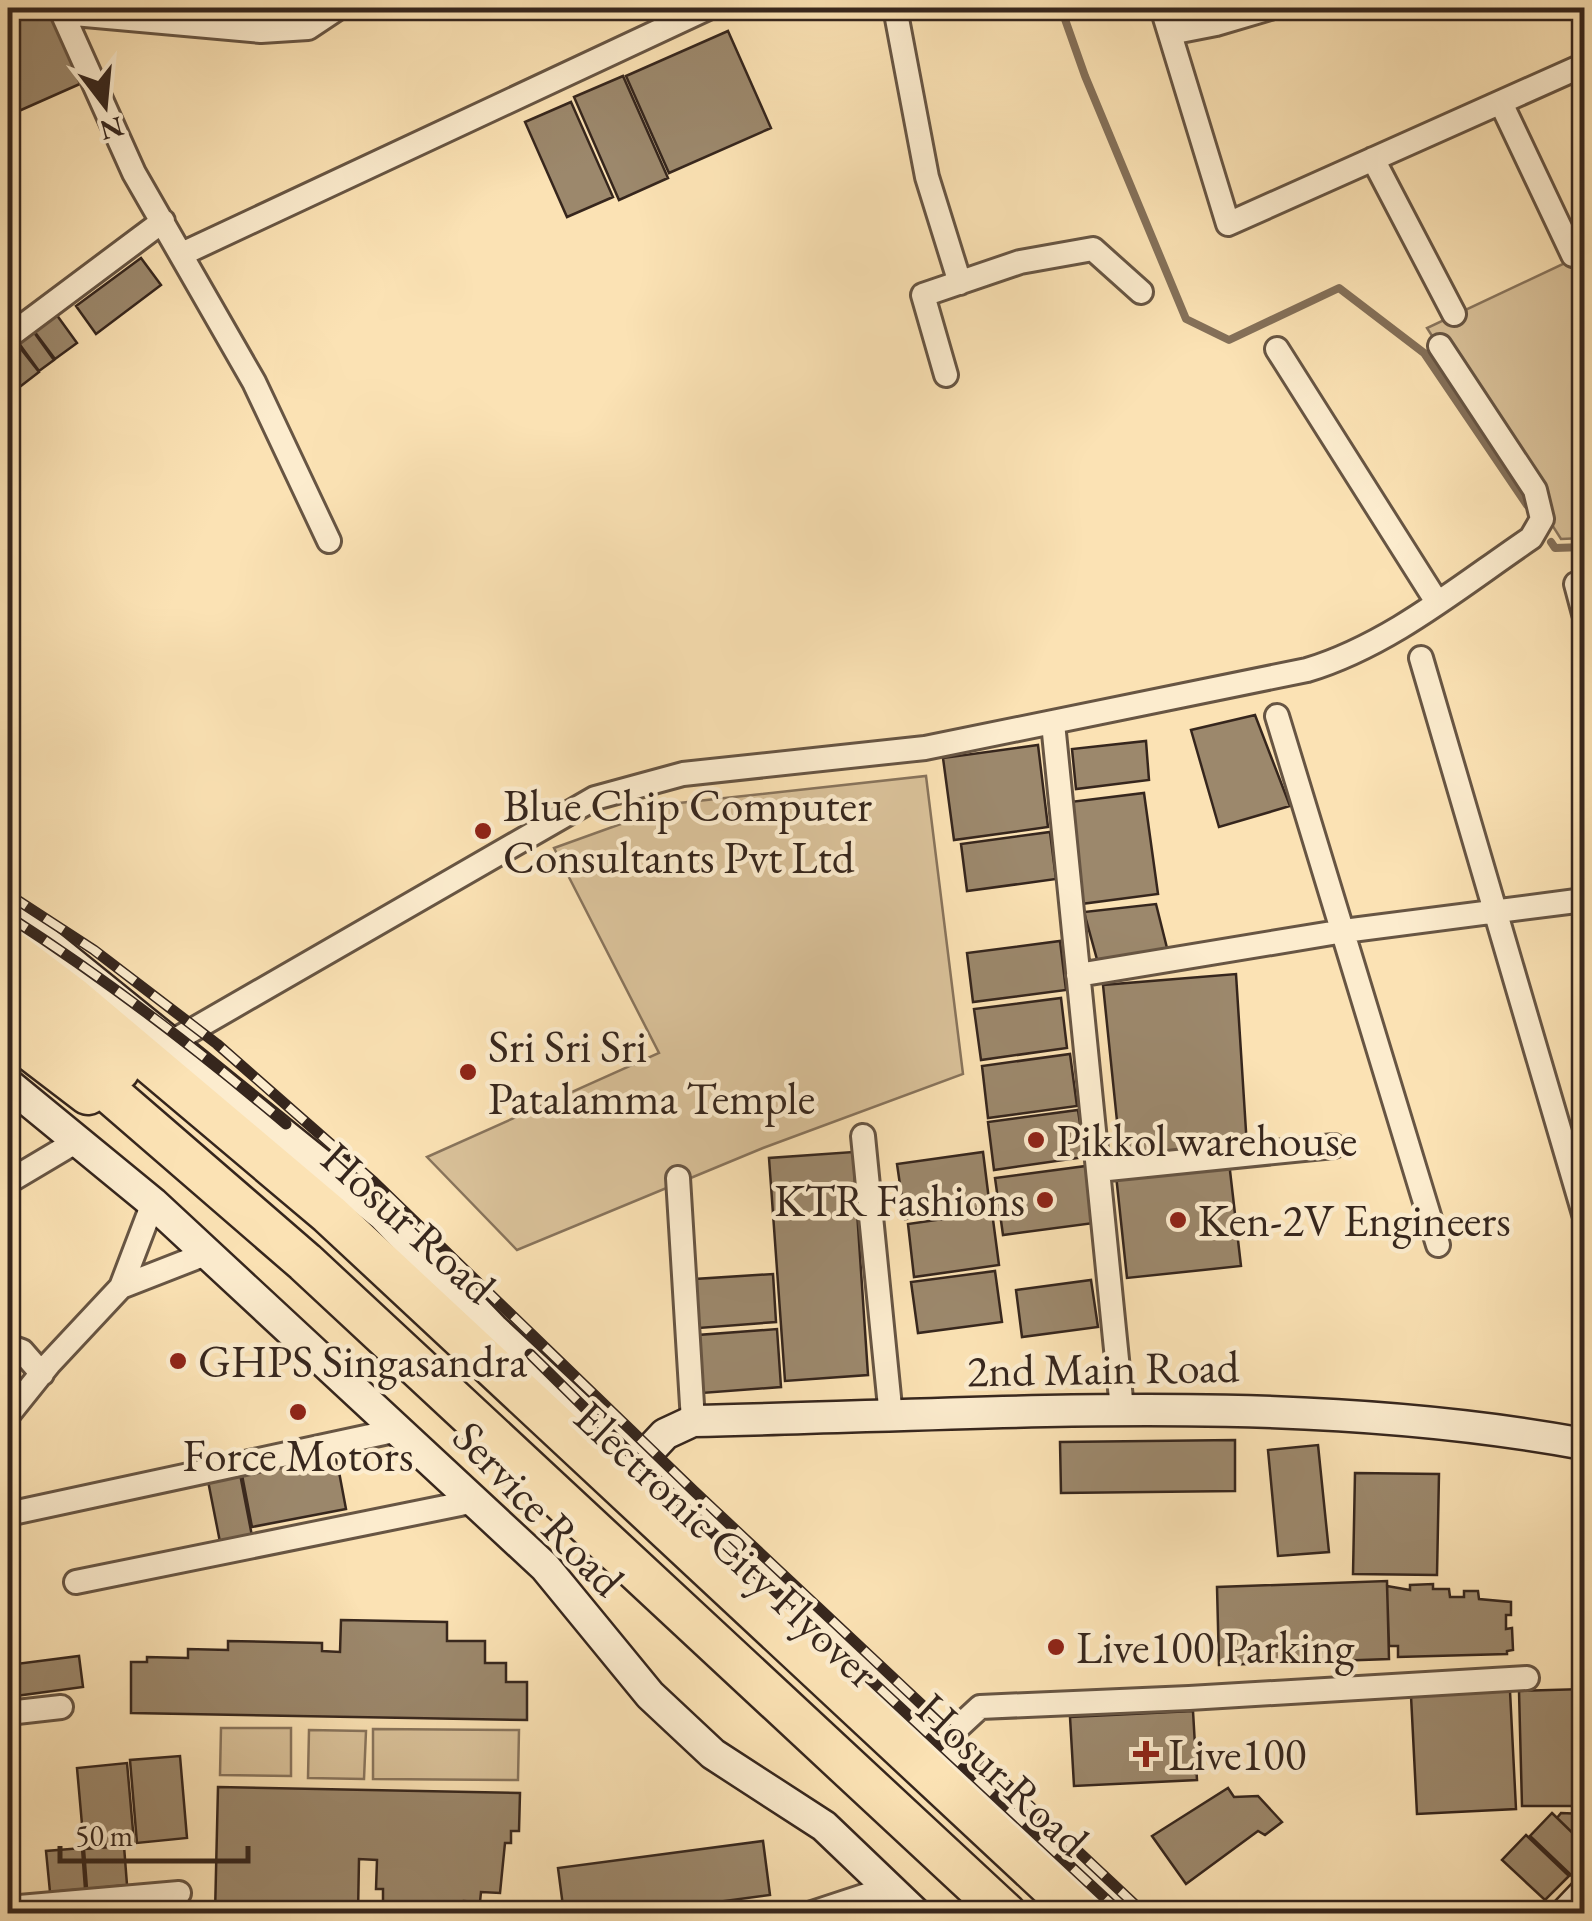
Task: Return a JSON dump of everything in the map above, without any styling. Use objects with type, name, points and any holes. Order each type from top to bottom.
[{"type":"highway","name":"Hosur Road","points":[[8,949],[73,998],[329,1214],[1080,1914]]},
{"type":"highway","name":"Electronic City Flyover","points":[[8,983],[224,1154],[490,1391],[1051,1914]]},
{"type":"highway","name":"Electronic City Flyover","points":[[8,1012],[107,1088],[320,1275],[1006,1914]]},
{"type":"highway","points":[[8,1033],[84,1091],[246,1228],[984,1914]]},
{"type":"street","points":[[61,10],[261,32],[308,28],[338,8]]},
{"type":"street","points":[[182,254],[708,8]]},
{"type":"street","points":[[895,8],[927,178],[960,282]]},
{"type":"street","points":[[1162,8],[1228,224],[1584,65]]},
{"type":"street","points":[[1170,32],[1270,8]]},
{"type":"street","points":[[61,10],[134,173],[254,382],[329,541]]},
{"type":"street","points":[[1501,103],[1573,255]]},
{"type":"street","points":[[1373,159],[1454,314]]},
{"type":"street","points":[[8,338],[163,221]]},
{"type":"street","points":[[946,375],[923,295],[1020,262],[1093,249],[1141,292]]},
{"type":"street","points":[[170,1042],[595,798],[683,774],[925,748],[1053,724],[1340,660],[1377,641],[1531,538],[1542,519],[1535,490],[1440,346]]},
{"type":"street","points":[[1277,349],[1437,602]]},
{"type":"street","points":[[1576,584],[1584,614]]},
{"type":"street","points":[[1420,658],[1584,1214]]},
{"type":"street","points":[[1277,716],[1438,1245]]},
{"type":"street","points":[[1053,724],[1122,1409]]},
{"type":"street","points":[[1078,974],[1494,909],[1584,900]]},
{"type":"street","points":[[8,916],[383,1215],[493,1329],[636,1465],[1121,1914]]},
{"type":"street","name":"Service Road","points":[[8,1084],[154,1203],[545,1568],[650,1695],[714,1754],[824,1826],[916,1914]]},
{"type":"street","points":[[863,1136],[891,1416]]},
{"type":"street","points":[[8,1182],[77,1141]]},
{"type":"street","points":[[1098,1170],[1334,1146]]},
{"type":"street","points":[[636,1465],[664,1434],[692,1421],[678,1178]]},
{"type":"street","points":[[8,1415],[121,1287],[154,1203]]},
{"type":"street","points":[[121,1287],[208,1253]]},
{"type":"street","points":[[8,1346],[22,1351],[42,1374]]},
{"type":"street","name":"2nd Main Road","points":[[692,1421],[1122,1409],[1343,1413],[1584,1444]]},
{"type":"street","points":[[8,1514],[398,1430]]},
{"type":"street","points":[[76,1582],[474,1502]]},
{"type":"street","points":[[938,1745],[980,1707],[1527,1678]]},
{"type":"street","points":[[8,1713],[61,1707]]},
{"type":"street","points":[[809,1914],[888,1888]]},
{"type":"street","points":[[8,1908],[179,1893]]},
{"type":"street","points":[[1565,1914],[1584,1894]]},
{"type":"shaded area","points":[[1584,254],[1584,538],[1561,539],[1427,328]]},
{"type":"shaded area","points":[[926,776],[963,1074],[763,1148],[517,1250],[427,1157],[659,1053],[554,848],[679,803]]},
{"type":"shaded area","points":[[221,1728],[291,1728],[291,1776],[220,1775]]},
{"type":"shaded area","points":[[373,1729],[519,1730],[518,1780],[373,1779]]},
{"type":"shaded area","points":[[309,1730],[366,1731],[364,1779],[308,1778]]},
{"type":"building","points":[[8,8],[47,8],[82,83],[12,114],[8,106]]},
{"type":"building","points":[[728,31],[771,128],[669,173],[626,76]]},
{"type":"building","points":[[623,76],[668,178],[619,200],[574,97]]},
{"type":"building","points":[[571,102],[613,197],[567,217],[525,122]]},
{"type":"building","points":[[141,258],[161,285],[96,334],[76,306]]},
{"type":"building","points":[[56,314],[77,343],[55,359],[34,331]]},
{"type":"building","points":[[33,331],[54,360],[39,371],[18,342]]},
{"type":"building","points":[[17,344],[39,372],[8,396],[8,351]]},
{"type":"building","points":[[1255,715],[1290,806],[1219,827],[1191,730]]},
{"type":"building","points":[[1146,741],[1149,780],[1076,789],[1072,749]]},
{"type":"building","points":[[1038,745],[1048,827],[954,840],[943,758]]},
{"type":"building","points":[[1144,793],[1158,894],[1081,904],[1070,802]]},
{"type":"building","points":[[1050,832],[1056,879],[967,891],[961,844]]},
{"type":"building","points":[[1156,904],[1168,952],[1098,963],[1084,912]]},
{"type":"building","points":[[1060,941],[1066,990],[973,1002],[967,953]]},
{"type":"building","points":[[1236,974],[1247,1147],[1121,1160],[1103,985]]},
{"type":"building","points":[[1061,998],[1067,1048],[981,1060],[974,1009]]},
{"type":"building","points":[[1070,1054],[1077,1106],[988,1118],[982,1066]]},
{"type":"building","name":"Pikkol warehouse","points":[[1078,1110],[1085,1157],[994,1170],[988,1122]]},
{"type":"building","points":[[853,1152],[868,1375],[785,1381],[769,1158]]},
{"type":"building","points":[[983,1152],[990,1208],[905,1219],[897,1164]]},
{"type":"building","name":"Ken-2V Engineers","points":[[1229,1162],[1241,1266],[1127,1278],[1116,1175]]},
{"type":"building","name":"KTR Fashions","points":[[1086,1166],[1094,1223],[1003,1235],[995,1178]]},
{"type":"building","points":[[992,1212],[999,1265],[914,1277],[908,1224]]},
{"type":"building","points":[[995,1271],[1002,1322],[918,1333],[911,1282]]},
{"type":"building","points":[[773,1274],[776,1322],[699,1328],[695,1279]]},
{"type":"building","points":[[1091,1280],[1098,1327],[1022,1337],[1016,1290]]},
{"type":"building","points":[[777,1329],[781,1387],[702,1393],[698,1335]]},
{"type":"building","points":[[1235,1440],[1235,1491],[1061,1493],[1060,1442]]},
{"type":"building","points":[[1318,1445],[1329,1552],[1278,1556],[1268,1450]]},
{"type":"building","points":[[336,1456],[346,1509],[252,1527],[242,1475]]},
{"type":"building","points":[[1355,1473],[1439,1474],[1437,1575],[1353,1574]]},
{"type":"building","points":[[240,1474],[252,1536],[220,1542],[208,1481]]},
{"type":"building","points":[[1387,1581],[1389,1659],[1219,1665],[1217,1587]]},
{"type":"building","points":[[1433,1584],[1433,1589],[1449,1589],[1450,1597],[1478,1591],[1479,1599],[1511,1602],[1506,1629],[1512,1628],[1513,1650],[1507,1654],[1398,1657],[1398,1646],[1389,1646],[1387,1586],[1410,1590],[1410,1585]]},
{"type":"building","points":[[341,1620],[447,1622],[447,1641],[485,1641],[485,1663],[506,1663],[506,1682],[527,1682],[527,1720],[131,1713],[131,1662],[147,1662],[147,1657],[188,1658],[188,1649],[228,1650],[228,1641],[322,1643],[322,1651],[340,1652]]},
{"type":"building","points":[[79,1656],[83,1687],[8,1697],[8,1665]]},
{"type":"building","points":[[1584,1689],[1584,1806],[1522,1806],[1519,1691]]},
{"type":"building","points":[[1510,1691],[1516,1809],[1417,1814],[1411,1696]]},
{"type":"building","points":[[1193,1711],[1197,1780],[1074,1786],[1070,1717]]},
{"type":"building","points":[[180,1756],[187,1838],[137,1843],[130,1760]]},
{"type":"building","points":[[127,1763],[134,1842],[84,1847],[77,1768]]},
{"type":"building","points":[[218,1787],[520,1793],[519,1831],[511,1831],[511,1843],[505,1843],[500,1893],[481,1892],[480,1902],[464,1901],[464,1908],[441,1908],[441,1914],[383,1914],[383,1889],[376,1889],[377,1860],[359,1859],[358,1914],[215,1914]]},
{"type":"building","points":[[1228,1788],[1234,1797],[1258,1796],[1282,1822],[1265,1835],[1258,1831],[1186,1884],[1152,1836]]},
{"type":"building","points":[[1552,1813],[1584,1844],[1584,1861],[1571,1875],[1530,1836]]},
{"type":"building","points":[[1561,1813],[1584,1814],[1584,1844],[1557,1818]]},
{"type":"building","points":[[1526,1835],[1569,1876],[1545,1900],[1502,1860]]},
{"type":"building","points":[[763,1841],[770,1895],[627,1914],[564,1914],[558,1868]]},
{"type":"building","points":[[124,1846],[127,1885],[87,1889],[84,1849]]},
{"type":"building","points":[[82,1848],[85,1889],[50,1892],[46,1851]]},
{"type":"building","points":[[186,1903],[187,1914],[158,1914],[157,1905]]},
{"type":"building","points":[[155,1905],[156,1914],[117,1914],[117,1909]]},
{"type":"waterway","points":[[1061,8],[1085,76],[1186,319],[1229,340],[1339,288],[1424,353],[1527,505]]},
{"type":"waterway","points":[[1551,542],[1555,548],[1584,547]]},
{"type":"railway","points":[[8,894],[94,950],[217,1044],[374,1182],[694,1491],[1145,1914]]},
{"type":"railway","points":[[8,916],[150,1016],[286,1124]]},
{"type":"railway","points":[[530,1354],[684,1506],[1122,1914]]},
{"type":"place","name":"Blue Chip Computer Consultants Pvt Ltd","points":[[483,831]]},
{"type":"place","name":"Sri Sri Sri Patalamma Temple","points":[[468,1072]]},
{"type":"place","name":"Pikkol warehouse","points":[[1036,1140]]},
{"type":"place","name":"KTR Fashions","points":[[1045,1200]]},
{"type":"place","name":"Ken-2V Engineers","points":[[1178,1220]]},
{"type":"place","name":"GHPS Singasandra","points":[[178,1361]]},
{"type":"place","name":"Force Motors","points":[[298,1412]]},
{"type":"place","name":"Live100 Parking","points":[[1056,1647]]},
{"type":"place","name":"Live100","points":[[1146,1754]]}]
